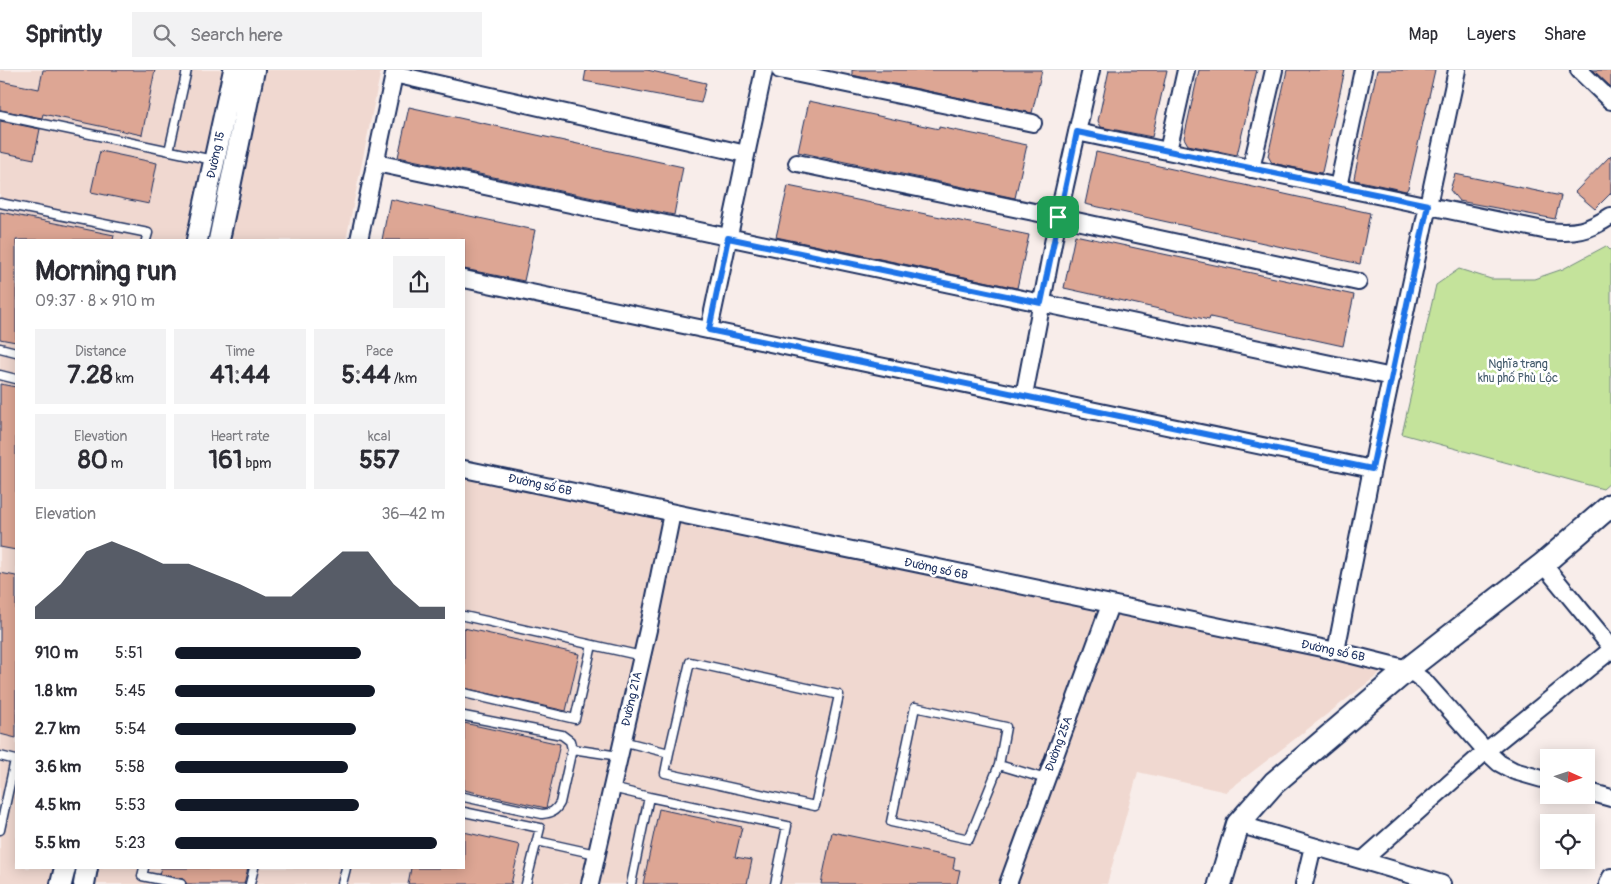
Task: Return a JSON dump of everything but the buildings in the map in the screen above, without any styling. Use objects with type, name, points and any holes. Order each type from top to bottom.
[{"type":"main road","points":[[1220,884],[1238,824],[1274,783],[1408,669],[1543,564],[1609,508]]},
{"type":"street","name":"Đường 15","points":[[197,239],[234,70]]},
{"type":"street","name":"Đường 15","points":[[219,239],[254,70]]},
{"type":"street","points":[[709,330],[764,70]]},
{"type":"street","points":[[780,70],[1033,123]]},
{"type":"street","points":[[1024,396],[1058,217],[1091,70]]},
{"type":"street","points":[[1168,151],[1186,70]]},
{"type":"street","points":[[1252,169],[1274,70]]},
{"type":"street","points":[[1338,187],[1362,70]]},
{"type":"street","points":[[1336,651],[1372,469],[1457,70]]},
{"type":"street","points":[[1579,70],[1611,101]]},
{"type":"street","points":[[360,239],[394,72],[746,154]]},
{"type":"street","points":[[1077,132],[1548,231],[1565,233],[1589,229],[1611,216]]},
{"type":"street","points":[[376,163],[1392,377]]},
{"type":"street","points":[[797,163],[1358,282]]},
{"type":"street","points":[[465,279],[1372,469]]},
{"type":"street","name":"Đường số 6B","points":[[465,470],[1336,651],[1408,669]]},
{"type":"street","name":"Đường 21A","points":[[590,884],[642,656],[672,513]]},
{"type":"street","points":[[1362,860],[1486,751],[1611,649],[1543,564]]},
{"type":"street","name":"Đường 25A","points":[[1008,884],[1110,605]]},
{"type":"street","points":[[1408,669],[1425,682],[1486,751],[1499,763],[1514,771],[1540,778]]},
{"type":"street","points":[[1595,794],[1611,798]]},
{"type":"street","points":[[1238,824],[1442,884]]},
{"type":"street","points":[[1304,884],[1313,846]]},
{"type":"street","points":[[61,884],[65,869]]},
{"type":"street","points":[[84,884],[87,869]]},
{"type":"street","points":[[1608,884],[1611,877]]},
{"type":"lane","points":[[169,151],[187,70]]},
{"type":"lane","points":[[0,115],[214,160]]},
{"type":"lane","points":[[0,203],[148,233],[146,239]]},
{"type":"lane","points":[[0,348],[15,352]]},
{"type":"lane","points":[[0,376],[15,379]]},
{"type":"lane","points":[[465,616],[642,656]]},
{"type":"lane","points":[[465,693],[575,719],[592,645]]},
{"type":"lane","points":[[690,662],[839,695],[815,806],[665,773],[669,753],[690,662]]},
{"type":"lane","points":[[915,707],[1006,727],[999,765],[969,839],[891,822],[915,707]]},
{"type":"lane","points":[[465,716],[562,735],[570,741],[572,749],[560,803],[556,810],[550,813],[542,814],[465,797]]},
{"type":"lane","points":[[572,749],[621,749],[669,753]]},
{"type":"lane","points":[[0,756],[15,760]]},
{"type":"lane","points":[[0,830],[15,764]]},
{"type":"lane","points":[[999,765],[1046,779]]},
{"type":"lane","points":[[612,788],[787,826],[775,884]]},
{"type":"lane","points":[[631,884],[649,797]]},
{"type":"lane","points":[[465,812],[540,828],[526,884]]},
{"type":"lane","points":[[537,841],[596,854]]},
{"type":"lane","points":[[144,869],[142,876],[181,884]]},
{"type":"lane","points":[[250,884],[254,869]]},
{"type":"lane","points":[[342,884],[346,869]]},
{"type":"shaded area","points":[[0,70],[381,70],[346,239],[15,239],[15,869],[465,869],[465,472],[1387,668],[1226,792],[1138,772],[1107,884],[0,884]]},
{"type":"green space","name":"Nghĩa trang khu phố Phù Lộc","points":[[1606,246],[1611,251],[1611,482],[1603,489],[1402,434],[1436,285],[1459,269],[1491,279],[1534,279],[1563,269]]},
{"type":"route","points":[[1077,132],[1428,205],[1372,469],[709,330],[728,238],[1041,303],[1058,217],[1077,132]]}]
